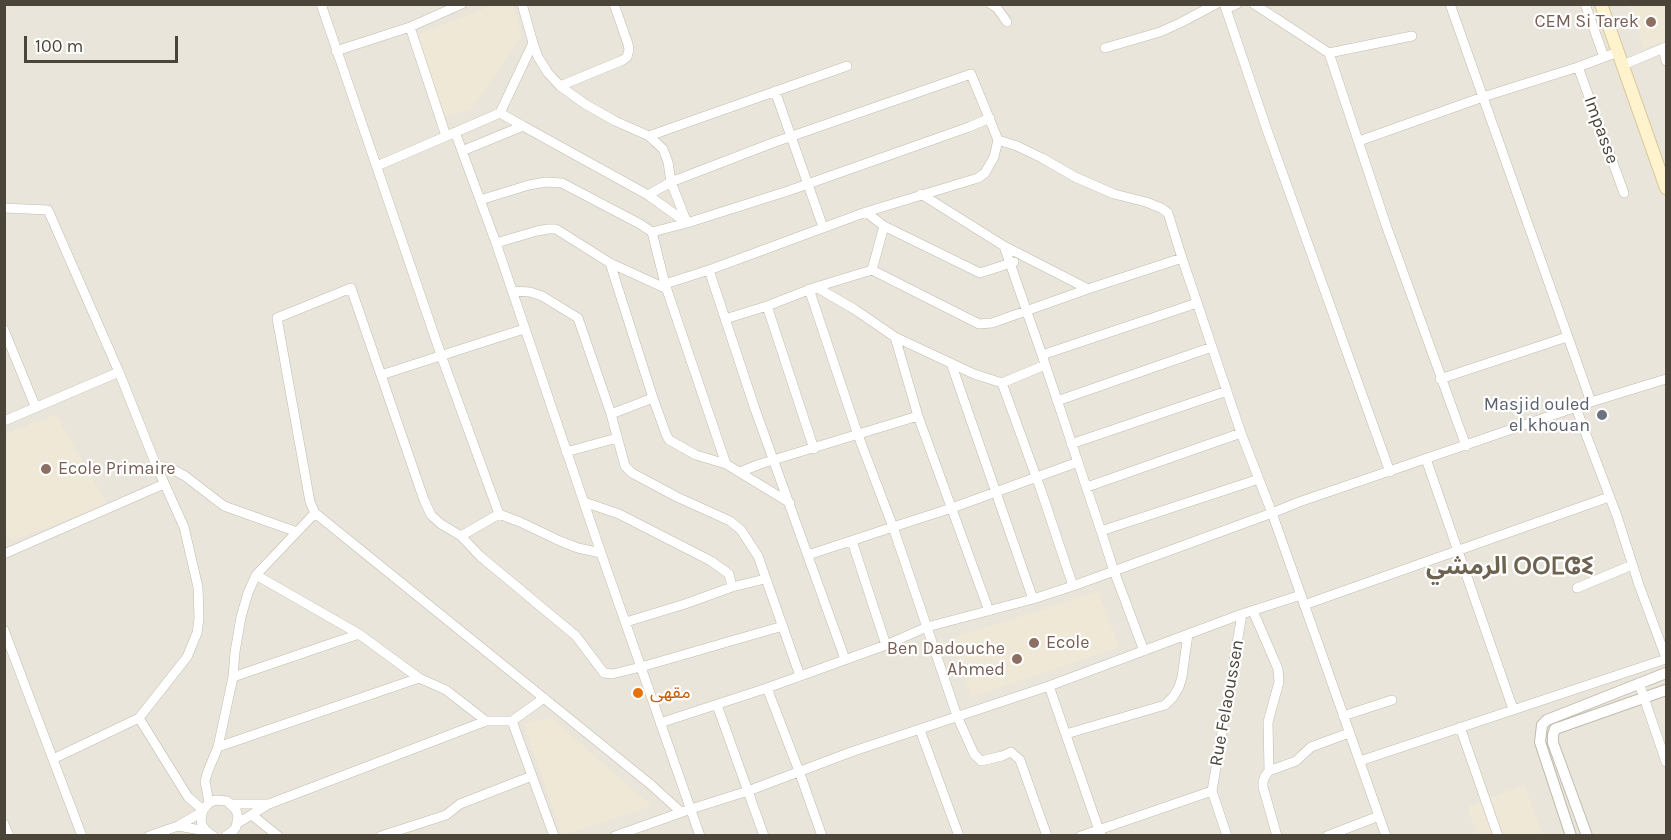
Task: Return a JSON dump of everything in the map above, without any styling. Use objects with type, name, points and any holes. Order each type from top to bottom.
[{"type":"main road","points":[[1601,4],[1666,188]]},
{"type":"street","points":[[321,4],[441,355],[500,514],[578,548],[601,553]]},
{"type":"street","points":[[336,51],[410,27],[462,4]]},
{"type":"street","points":[[522,4],[533,44],[548,73],[560,86],[615,121],[650,136],[663,149],[671,182],[687,223]]},
{"type":"street","points":[[560,86],[627,57],[628,44],[614,4]]},
{"type":"street","points":[[991,4],[997,8],[1007,22]]},
{"type":"street","points":[[1105,48],[1160,32],[1216,4]]},
{"type":"street","points":[[1237,4],[1225,7],[1390,472]]},
{"type":"street","points":[[1254,4],[1329,53],[1440,379],[1466,446]]},
{"type":"street","points":[[1450,4],[1591,402]]},
{"type":"street","points":[[1585,4],[1604,57]]},
{"type":"street","points":[[410,27],[450,134],[462,151],[496,243],[660,723],[686,810],[700,836]]},
{"type":"street","points":[[1329,53],[1412,36]]},
{"type":"street","points":[[377,166],[500,114],[533,44]]},
{"type":"street","points":[[1623,65],[1665,47],[1666,61]]},
{"type":"street","points":[[1359,141],[1618,52]]},
{"type":"street","points":[[650,136],[847,66]]},
{"type":"street","name":"Impasse","points":[[1578,67],[1624,193]]},
{"type":"street","points":[[496,243],[548,228],[556,229],[610,263],[666,286],[866,212],[978,178],[985,172],[994,157],[998,140],[970,74],[792,136],[671,182],[648,195]]},
{"type":"street","points":[[775,92],[823,227]]},
{"type":"street","points":[[500,114],[648,195],[687,223]]},
{"type":"street","points":[[652,232],[687,223],[808,183],[990,118]]},
{"type":"street","points":[[462,151],[523,126]]},
{"type":"street","points":[[998,140],[1025,150],[1075,177],[1114,194],[1146,202],[1168,213],[1241,433],[1272,513],[1386,836]]},
{"type":"street","points":[[480,200],[530,185],[546,182],[562,183],[652,232],[666,286],[726,464]]},
{"type":"street","points":[[921,194],[1004,246],[1088,289]]},
{"type":"street","points":[[4,208],[48,210],[184,526],[198,587],[197,633],[187,657],[139,718],[53,759]]},
{"type":"street","points":[[866,212],[884,226],[980,273],[1028,258]]},
{"type":"street","points":[[872,270],[884,226]]},
{"type":"street","points":[[1004,246],[1114,572],[1144,651]]},
{"type":"street","points":[[725,319],[812,292],[872,270],[980,324],[992,323],[1182,258]]},
{"type":"street","points":[[610,263],[653,398],[669,440],[696,455],[726,464],[790,503]]},
{"type":"street","points":[[709,270],[773,460],[845,659]]},
{"type":"street","points":[[686,810],[650,784],[315,513],[310,502],[277,318],[351,288],[431,515],[461,536],[480,556],[576,636],[604,673],[612,674],[641,667],[783,626]]},
{"type":"street","points":[[512,291],[530,292],[542,296],[578,318],[611,414],[625,466],[632,473],[677,497],[730,521],[741,531],[758,556],[800,676]]},
{"type":"street","points":[[812,292],[862,314],[896,337],[974,374],[1002,383],[1045,365]]},
{"type":"street","points":[[812,292],[858,435],[893,526],[957,716],[974,754],[981,761],[1011,752],[1020,760],[1047,836]]},
{"type":"street","points":[[1042,355],[1197,303]]},
{"type":"street","points":[[767,306],[814,449]]},
{"type":"street","points":[[381,375],[524,329]]},
{"type":"street","points":[[4,330],[36,408]]},
{"type":"street","points":[[896,337],[918,416],[989,611]]},
{"type":"street","points":[[1440,379],[1567,338]]},
{"type":"street","points":[[1057,401],[1212,347]]},
{"type":"street","points":[[951,363],[1033,599]]},
{"type":"street","points":[[4,421],[118,372]]},
{"type":"street","points":[[660,723],[767,688],[886,645],[927,627],[1073,586],[1299,502],[1591,402],[1666,379]]},
{"type":"street","points":[[1002,383],[1037,477],[1073,586]]},
{"type":"street","points":[[1071,444],[1227,391]]},
{"type":"street","points":[[611,414],[653,398]]},
{"type":"street","points":[[1360,761],[1666,658],[1576,408]]},
{"type":"street","points":[[740,472],[918,416]]},
{"type":"street","points":[[1087,487],[1241,433]]},
{"type":"street","points":[[566,452],[617,438]]},
{"type":"street","points":[[1426,459],[1513,709]]},
{"type":"street","points":[[808,555],[952,508],[1078,462]]},
{"type":"street","points":[[156,465],[172,469],[185,476],[224,506],[297,532]]},
{"type":"street","points":[[1101,531],[1259,479]]},
{"type":"street","points":[[4,554],[164,484]]},
{"type":"street","points":[[615,836],[686,810],[748,791],[851,752],[1049,686],[1242,614],[1303,600],[1458,551],[1609,496]]},
{"type":"street","points":[[584,502],[619,514],[711,561],[729,574],[732,587]]},
{"type":"street","points":[[208,834],[201,819],[205,808],[205,782],[218,747],[233,677],[241,617],[256,575],[315,513]]},
{"type":"street","points":[[461,536],[500,514]]},
{"type":"street","points":[[852,541],[886,645]]},
{"type":"street","points":[[1577,588],[1632,565]]},
{"type":"street","points":[[256,575],[359,634],[419,678],[446,690],[486,721]]},
{"type":"street","points":[[626,622],[732,587],[765,579]]},
{"type":"street","points":[[1253,611],[1278,669],[1279,682],[1269,722],[1269,771],[1263,782],[1277,836]]},
{"type":"street","name":"Rue Felaoussen","points":[[1212,791],[1242,614]]},
{"type":"street","points":[[4,630],[82,836]]},
{"type":"street","points":[[233,677],[359,634]]},
{"type":"street","points":[[1066,734],[1165,705],[1173,697],[1182,677],[1188,634]]},
{"type":"street","points":[[1571,836],[1540,742],[1542,725],[1547,720],[1666,673]]},
{"type":"street","points":[[218,747],[419,678]]},
{"type":"street","points":[[1639,683],[1666,762]]},
{"type":"street","points":[[1049,686],[1100,833]]},
{"type":"street","points":[[767,688],[822,836]]},
{"type":"street","points":[[1587,836],[1553,743],[1556,729],[1666,690]]},
{"type":"street","points":[[226,836],[237,825],[269,804],[486,721],[512,721],[544,698]]},
{"type":"street","points":[[1343,716],[1392,700]]},
{"type":"street","points":[[717,705],[764,836]]},
{"type":"street","points":[[139,718],[188,798],[205,808]]},
{"type":"street","points":[[1547,720],[1556,729]]},
{"type":"street","points":[[512,721],[554,836]]},
{"type":"street","points":[[1460,727],[1498,836]]},
{"type":"street","points":[[920,730],[959,836]]},
{"type":"street","points":[[1269,771],[1296,761],[1311,747],[1349,733]]},
{"type":"street","points":[[381,836],[446,815],[460,804],[532,776]]},
{"type":"street","points":[[1081,836],[1100,833],[1212,791],[1227,836]]},
{"type":"street","points":[[149,836],[178,826],[221,800],[232,804],[269,804]]},
{"type":"street","points":[[232,804],[236,810],[237,825],[242,836]]},
{"type":"street","points":[[252,815],[278,836]]},
{"type":"street","points":[[1327,836],[1379,816]]},
{"type":"street","points":[[4,824],[9,836]]},
{"type":"street","points":[[178,826],[208,834]]},
{"type":"shaded area","points":[[512,4],[522,36],[471,109],[444,117],[416,35],[494,5]]},
{"type":"shaded area","points":[[5,5],[1666,5],[1666,835],[5,835]]},
{"type":"shaded area","name":"CEM Si Tarek","points":[[1628,5],[1666,5],[1666,40],[1644,48]]},
{"type":"shaded area","name":"Ecole Primaire","points":[[56,415],[107,504],[12,541],[5,527],[5,434]]},
{"type":"shaded area","name":"Ecole","points":[[1098,592],[1119,647],[971,697],[950,639]]},
{"type":"shaded area","points":[[551,718],[652,806],[562,835],[524,724]]},
{"type":"shaded area","points":[[1524,785],[1543,835],[1478,835],[1467,807]]},
{"type":"place","name":"CEM Si Tarek","points":[[1651,22]]},
{"type":"place","name":"Masjid ouled el khouan","points":[[1602,415]]},
{"type":"place","name":"Ecole Primaire","points":[[46,469]]},
{"type":"place","name":"Ecole","points":[[1034,643]]},
{"type":"place","name":"Ben Dadouche Ahmed","points":[[1017,659]]},
{"type":"place","name":"مقهى","points":[[638,693]]},
{"type":"district","name":"الرمشي ⵔⵔⵎⵛⵉ","points":[[1510,567]]}]
